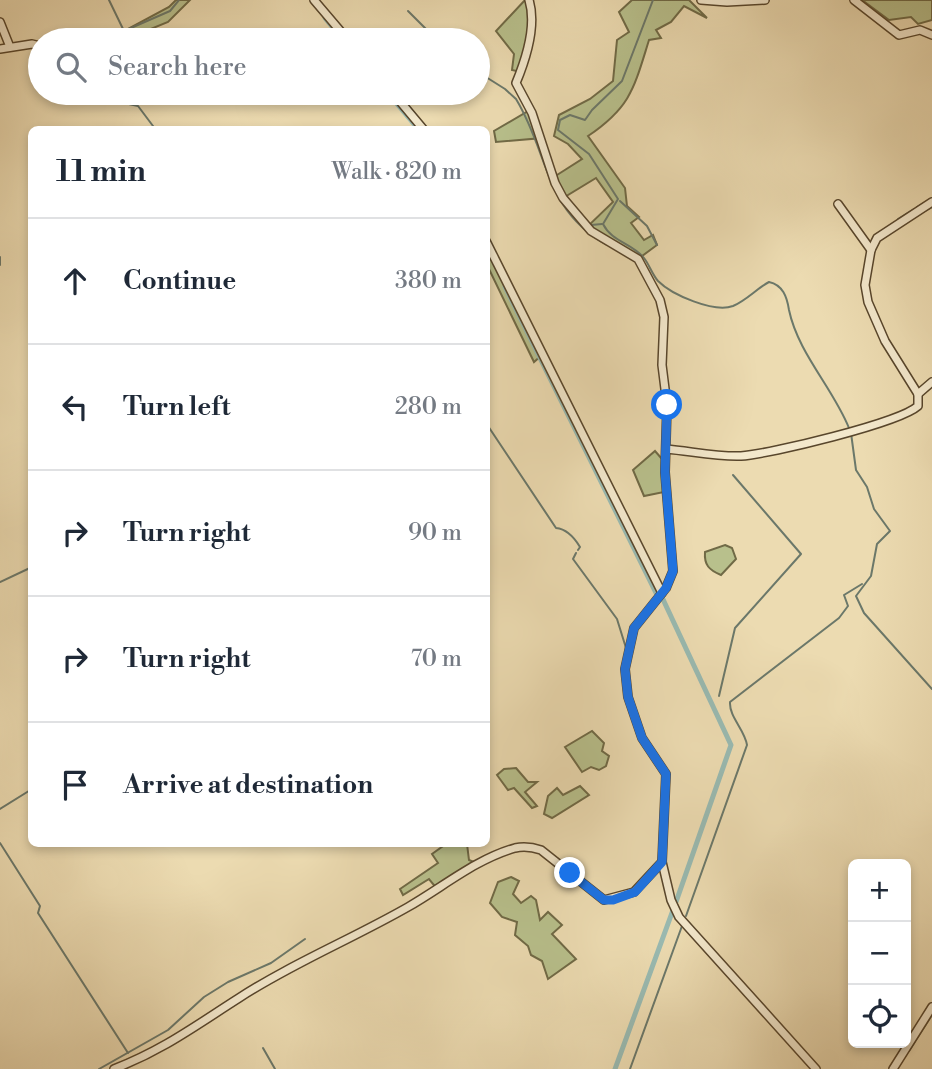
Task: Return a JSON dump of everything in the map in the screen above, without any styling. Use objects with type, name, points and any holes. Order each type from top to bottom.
[{"type":"street","points":[[314,0],[338,28]]},
{"type":"street","points":[[529,0],[533,20],[527,38],[528,57],[516,83],[532,113],[555,183],[576,216],[591,231],[638,260],[660,300],[664,317],[662,365],[667,405],[666,449],[673,571],[662,593],[634,628],[625,669],[628,697],[642,738],[666,774],[662,862],[671,900],[684,922],[816,1069]]},
{"type":"street","points":[[701,0],[765,0]]},
{"type":"street","points":[[854,0],[899,35],[920,30],[932,35]]},
{"type":"street","points":[[0,22],[9,47]]},
{"type":"street","points":[[0,50],[28,46]]},
{"type":"street","points":[[403,105],[421,126]]},
{"type":"street","points":[[666,449],[739,456],[850,430],[918,406],[918,394],[885,341],[868,302],[865,285],[871,250],[877,238],[932,202]]},
{"type":"street","points":[[838,204],[871,250]]},
{"type":"street","points":[[490,249],[662,593]]},
{"type":"street","points":[[918,394],[932,382]]},
{"type":"street","points":[[114,1069],[178,1040],[238,998],[348,937],[395,915],[482,861],[507,851],[531,846],[541,850],[604,900],[635,892],[662,862]]},
{"type":"street","points":[[893,1069],[932,1007]]},
{"type":"green space","points":[[176,0],[190,0],[168,22],[153,28],[130,28],[169,7]]},
{"type":"green space","points":[[525,0],[529,0],[533,21],[521,72],[512,70],[514,54],[496,31]]},
{"type":"green space","points":[[632,0],[689,0],[707,18],[684,6],[671,22],[656,30],[661,38],[649,40],[634,84],[622,106],[614,116],[588,136],[625,188],[627,206],[639,217],[631,223],[644,240],[653,235],[657,245],[638,259],[587,227],[613,202],[596,178],[563,198],[552,168],[557,175],[582,159],[568,144],[554,136],[559,115],[590,99],[613,81],[617,40],[629,32],[619,12]]},
{"type":"green space","points":[[862,0],[932,0],[932,20],[918,24],[911,17],[889,20]]},
{"type":"green space","points":[[530,110],[542,138],[496,142],[494,131]]},
{"type":"green space","points":[[490,247],[543,354],[534,362],[490,271]]},
{"type":"green space","points":[[655,451],[662,459],[664,492],[644,496],[633,470]]},
{"type":"green space","points":[[725,545],[732,548],[736,559],[721,575],[708,566],[705,552]]},
{"type":"green space","points":[[592,731],[604,743],[602,751],[609,756],[606,766],[599,770],[591,767],[582,772],[565,747]]},
{"type":"green space","points":[[516,768],[528,782],[537,782],[525,792],[537,806],[532,808],[514,788],[508,790],[497,775],[504,769]]},
{"type":"green space","points":[[580,786],[589,795],[552,818],[544,814],[548,796],[557,788],[563,795]]},
{"type":"green space","points":[[442,847],[467,847],[469,860],[474,862],[438,890],[429,879],[403,895],[400,889],[438,863],[432,854]]},
{"type":"green space","points":[[511,877],[519,881],[513,894],[521,903],[531,896],[536,900],[540,920],[548,912],[562,925],[552,934],[576,959],[548,979],[542,961],[531,955],[528,946],[515,935],[517,922],[502,917],[490,903],[498,882]]},
{"type":"waterway","points":[[109,0],[123,28]]},
{"type":"waterway","points":[[131,28],[170,11],[179,0]]},
{"type":"waterway","points":[[653,0],[622,81],[585,120],[570,115],[560,120],[558,130],[589,154],[618,199],[603,224],[607,230],[639,253],[664,286],[705,305],[725,308],[738,304],[769,282],[781,289],[800,341],[849,428]]},
{"type":"waterway","points":[[408,11],[425,28]]},
{"type":"waterway","points":[[325,18],[333,28]]},
{"type":"waterway","points":[[490,80],[516,99],[550,180],[571,215],[586,231],[607,245]]},
{"type":"waterway","points":[[133,105],[138,106],[153,126]]},
{"type":"waterway","points":[[398,105],[416,126]]},
{"type":"waterway","points":[[917,207],[932,198]]},
{"type":"waterway","points":[[620,201],[647,226],[657,245]]},
{"type":"waterway","points":[[919,214],[932,207]]},
{"type":"waterway","points":[[898,219],[914,209]]},
{"type":"waterway","points":[[591,225],[602,224]]},
{"type":"waterway","points":[[0,257],[0,265]]},
{"type":"waterway","points":[[505,287],[657,595]]},
{"type":"waterway","points":[[490,429],[556,528],[573,537],[580,547],[578,550]]},
{"type":"waterway","points":[[851,433],[856,470],[867,487],[874,509],[890,531],[877,544],[871,576],[856,596],[864,613],[932,689]]},
{"type":"waterway","points":[[719,696],[735,628],[801,554],[733,475]]},
{"type":"waterway","points":[[576,553],[573,559],[617,619],[626,648]]},
{"type":"waterway","points":[[0,582],[28,569]]},
{"type":"waterway","points":[[686,916],[747,745],[730,708],[730,702],[839,618],[848,606],[844,595],[862,584]]},
{"type":"waterway","points":[[661,595],[731,745],[676,902]]},
{"type":"waterway","points":[[0,809],[28,792]]},
{"type":"waterway","points":[[0,843],[40,906],[38,913],[128,1053]]},
{"type":"waterway","points":[[615,1069],[673,910]]},
{"type":"waterway","points":[[630,1069],[682,926]]},
{"type":"waterway","points":[[99,1069],[168,1030],[204,997],[228,982],[271,963],[305,939]]},
{"type":"waterway","points":[[909,1051],[932,1015]]},
{"type":"waterway","points":[[263,1048],[275,1069]]},
{"type":"route","points":[[570,873],[604,900],[613,900],[635,892],[662,862],[666,774],[642,738],[628,697],[625,669],[634,628],[666,588],[673,571],[665,472],[667,405]]}]
